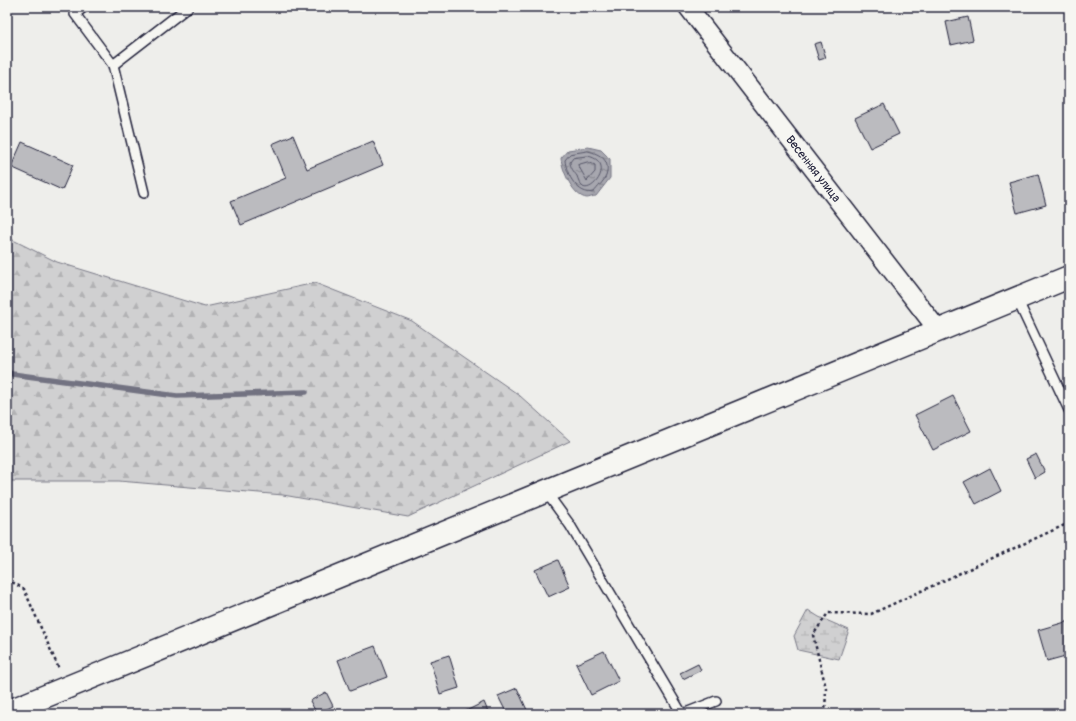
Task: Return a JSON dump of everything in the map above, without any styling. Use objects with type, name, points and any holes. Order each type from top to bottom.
[{"type":"street","name":"Весенняя улица","points":[[688,7],[938,330]]},
{"type":"street","points":[[7,712],[1069,277]]},
{"type":"lane","points":[[84,7],[75,14],[113,65],[144,193]]},
{"type":"lane","points":[[113,65],[188,7]]},
{"type":"lane","points":[[1017,298],[1069,410]]},
{"type":"lane","points":[[546,492],[570,525],[683,714],[716,700]]},
{"type":"path","points":[[825,714],[826,688],[813,634],[828,613],[871,614],[1069,523]]},
{"type":"path","points":[[7,579],[24,589],[67,688]]},
{"type":"green space","points":[[7,237],[57,262],[205,307],[315,283],[412,321],[519,395],[570,441],[408,517],[283,495],[119,481],[7,481]]},
{"type":"green space","points":[[808,610],[819,617],[849,630],[839,659],[798,650],[794,636]]},
{"type":"water","points":[[588,147],[601,150],[610,159],[610,178],[596,196],[587,198],[577,193],[569,182],[561,158],[568,150]]},
{"type":"building","points":[[968,17],[973,40],[951,45],[946,22]]},
{"type":"building","points":[[821,42],[826,58],[819,60],[814,44]]},
{"type":"building","points":[[884,104],[899,134],[870,148],[855,118]]},
{"type":"building","points":[[293,135],[307,169],[373,141],[383,165],[241,225],[231,201],[286,178],[272,144]]},
{"type":"building","points":[[22,142],[73,165],[62,190],[11,167]]},
{"type":"building","points":[[1038,174],[1046,205],[1017,213],[1009,182]]},
{"type":"building","points":[[953,396],[971,431],[933,450],[915,415]]},
{"type":"building","points":[[1036,454],[1045,472],[1035,478],[1026,459]]},
{"type":"building","points":[[990,468],[1001,491],[976,504],[964,482]]},
{"type":"building","points":[[558,560],[570,587],[548,597],[535,570]]},
{"type":"building","points":[[1069,621],[1069,655],[1047,661],[1038,630]]},
{"type":"building","points":[[375,646],[387,677],[350,691],[338,660]]},
{"type":"building","points":[[604,651],[619,681],[591,695],[576,664]]},
{"type":"building","points":[[449,655],[459,688],[440,694],[430,661]]},
{"type":"building","points":[[698,664],[701,670],[683,679],[680,673]]},
{"type":"building","points":[[517,688],[527,710],[517,714],[507,714],[498,696]]},
{"type":"building","points":[[326,692],[333,706],[317,714],[310,701]]},
{"type":"building","points":[[484,702],[489,714],[460,714]]},
{"type":"waterway","points":[[7,371],[12,374],[177,396],[306,392]]}]
